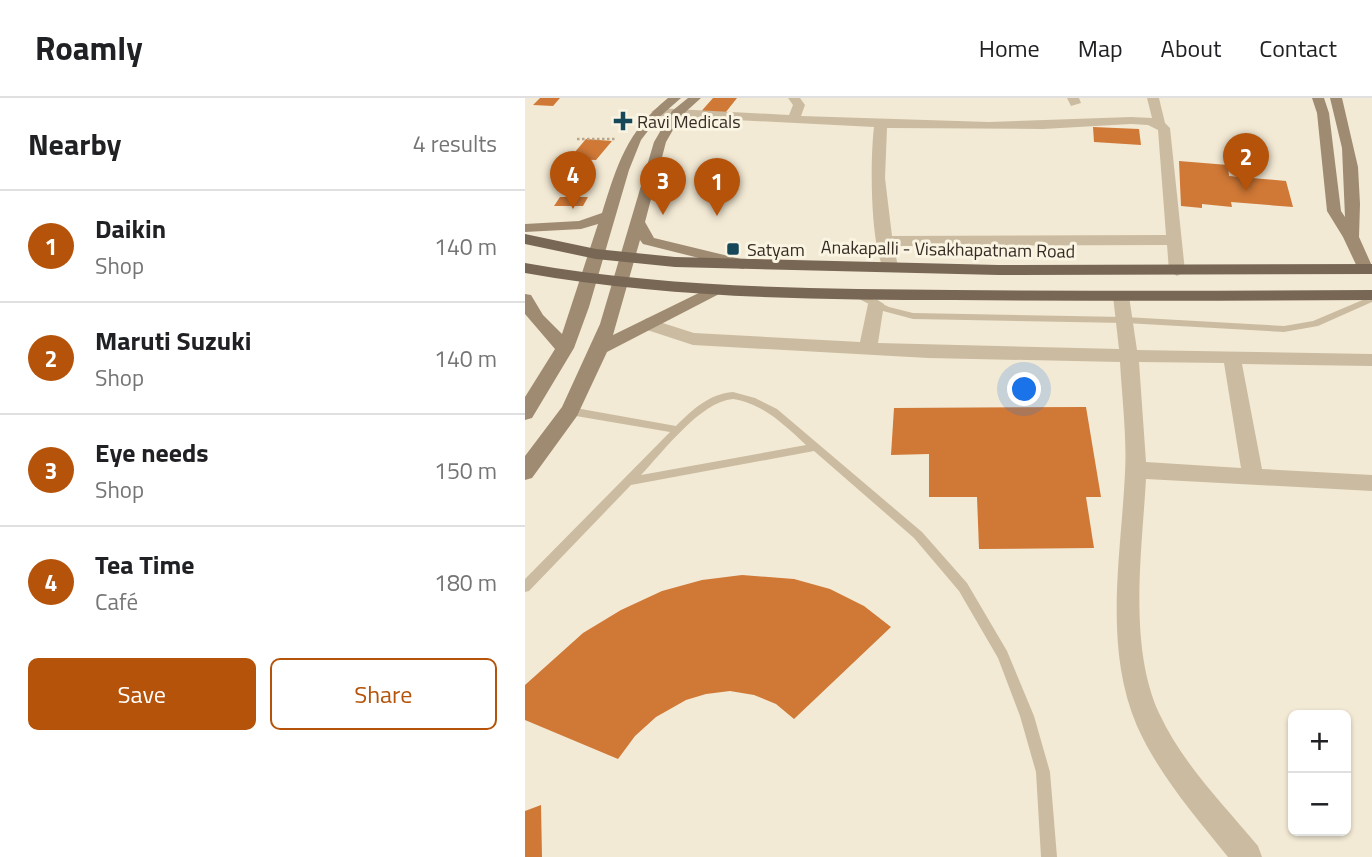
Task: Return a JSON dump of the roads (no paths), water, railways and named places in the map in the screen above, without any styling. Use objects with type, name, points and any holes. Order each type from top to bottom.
[{"type":"main road","points":[[525,413],[565,348],[635,140],[657,112],[675,98]]},
{"type":"main road","points":[[525,472],[570,411],[601,348],[660,142],[676,114],[695,98]]},
{"type":"main road","points":[[1318,98],[1323,113],[1334,211],[1369,268]]},
{"type":"main road","points":[[1336,98],[1344,118],[1355,215],[1351,237]]},
{"type":"main road","points":[[525,228],[581,225],[608,216]]},
{"type":"main road","points":[[637,221],[648,241],[743,264]]},
{"type":"main road","name":"Anakapalli - Visakhapatnam Road","points":[[525,239],[596,254],[743,264],[1177,271],[1369,268]]},
{"type":"main road","points":[[525,268],[589,281],[715,292],[1372,297]]},
{"type":"main road","points":[[601,348],[715,292]]},
{"type":"main road","points":[[525,299],[531,318],[565,348]]},
{"type":"street","points":[[793,121],[799,105],[794,98]]},
{"type":"street","points":[[1153,98],[1159,124]]},
{"type":"street","points":[[657,112],[881,124],[1159,124],[1164,128],[1177,271]]},
{"type":"street","points":[[881,124],[876,157],[890,267]]},
{"type":"street","points":[[885,241],[1174,240]]},
{"type":"street","points":[[1121,296],[1129,354],[1136,470],[1129,601],[1132,662],[1147,717],[1175,767],[1247,857]]},
{"type":"street","points":[[868,349],[876,304]]},
{"type":"street","points":[[647,324],[693,339],[928,352],[1372,359]]},
{"type":"street","points":[[1232,358],[1253,477]]},
{"type":"street","points":[[1136,470],[1372,483]]},
{"type":"lane","points":[[856,294],[899,314],[913,316],[1125,320],[1301,328],[1372,297]]},
{"type":"lane","points":[[525,587],[711,399],[725,395],[747,398],[773,411],[918,536],[963,587],[1003,656],[1027,716],[1043,772],[1049,857]]},
{"type":"lane","points":[[570,411],[678,430]]},
{"type":"lane","points":[[627,482],[814,447]]},
{"type":"place","name":"Ravi Medicals","points":[[623,121]]},
{"type":"place","name":"Maruti Suzuki","points":[[1246,191]]},
{"type":"place","name":"Tea Time","points":[[573,209]]},
{"type":"place","name":"Eye needs","points":[[663,215]]},
{"type":"place","name":"Daikin","points":[[717,216]]},
{"type":"place","name":"Satyam","points":[[733,249]]}]
